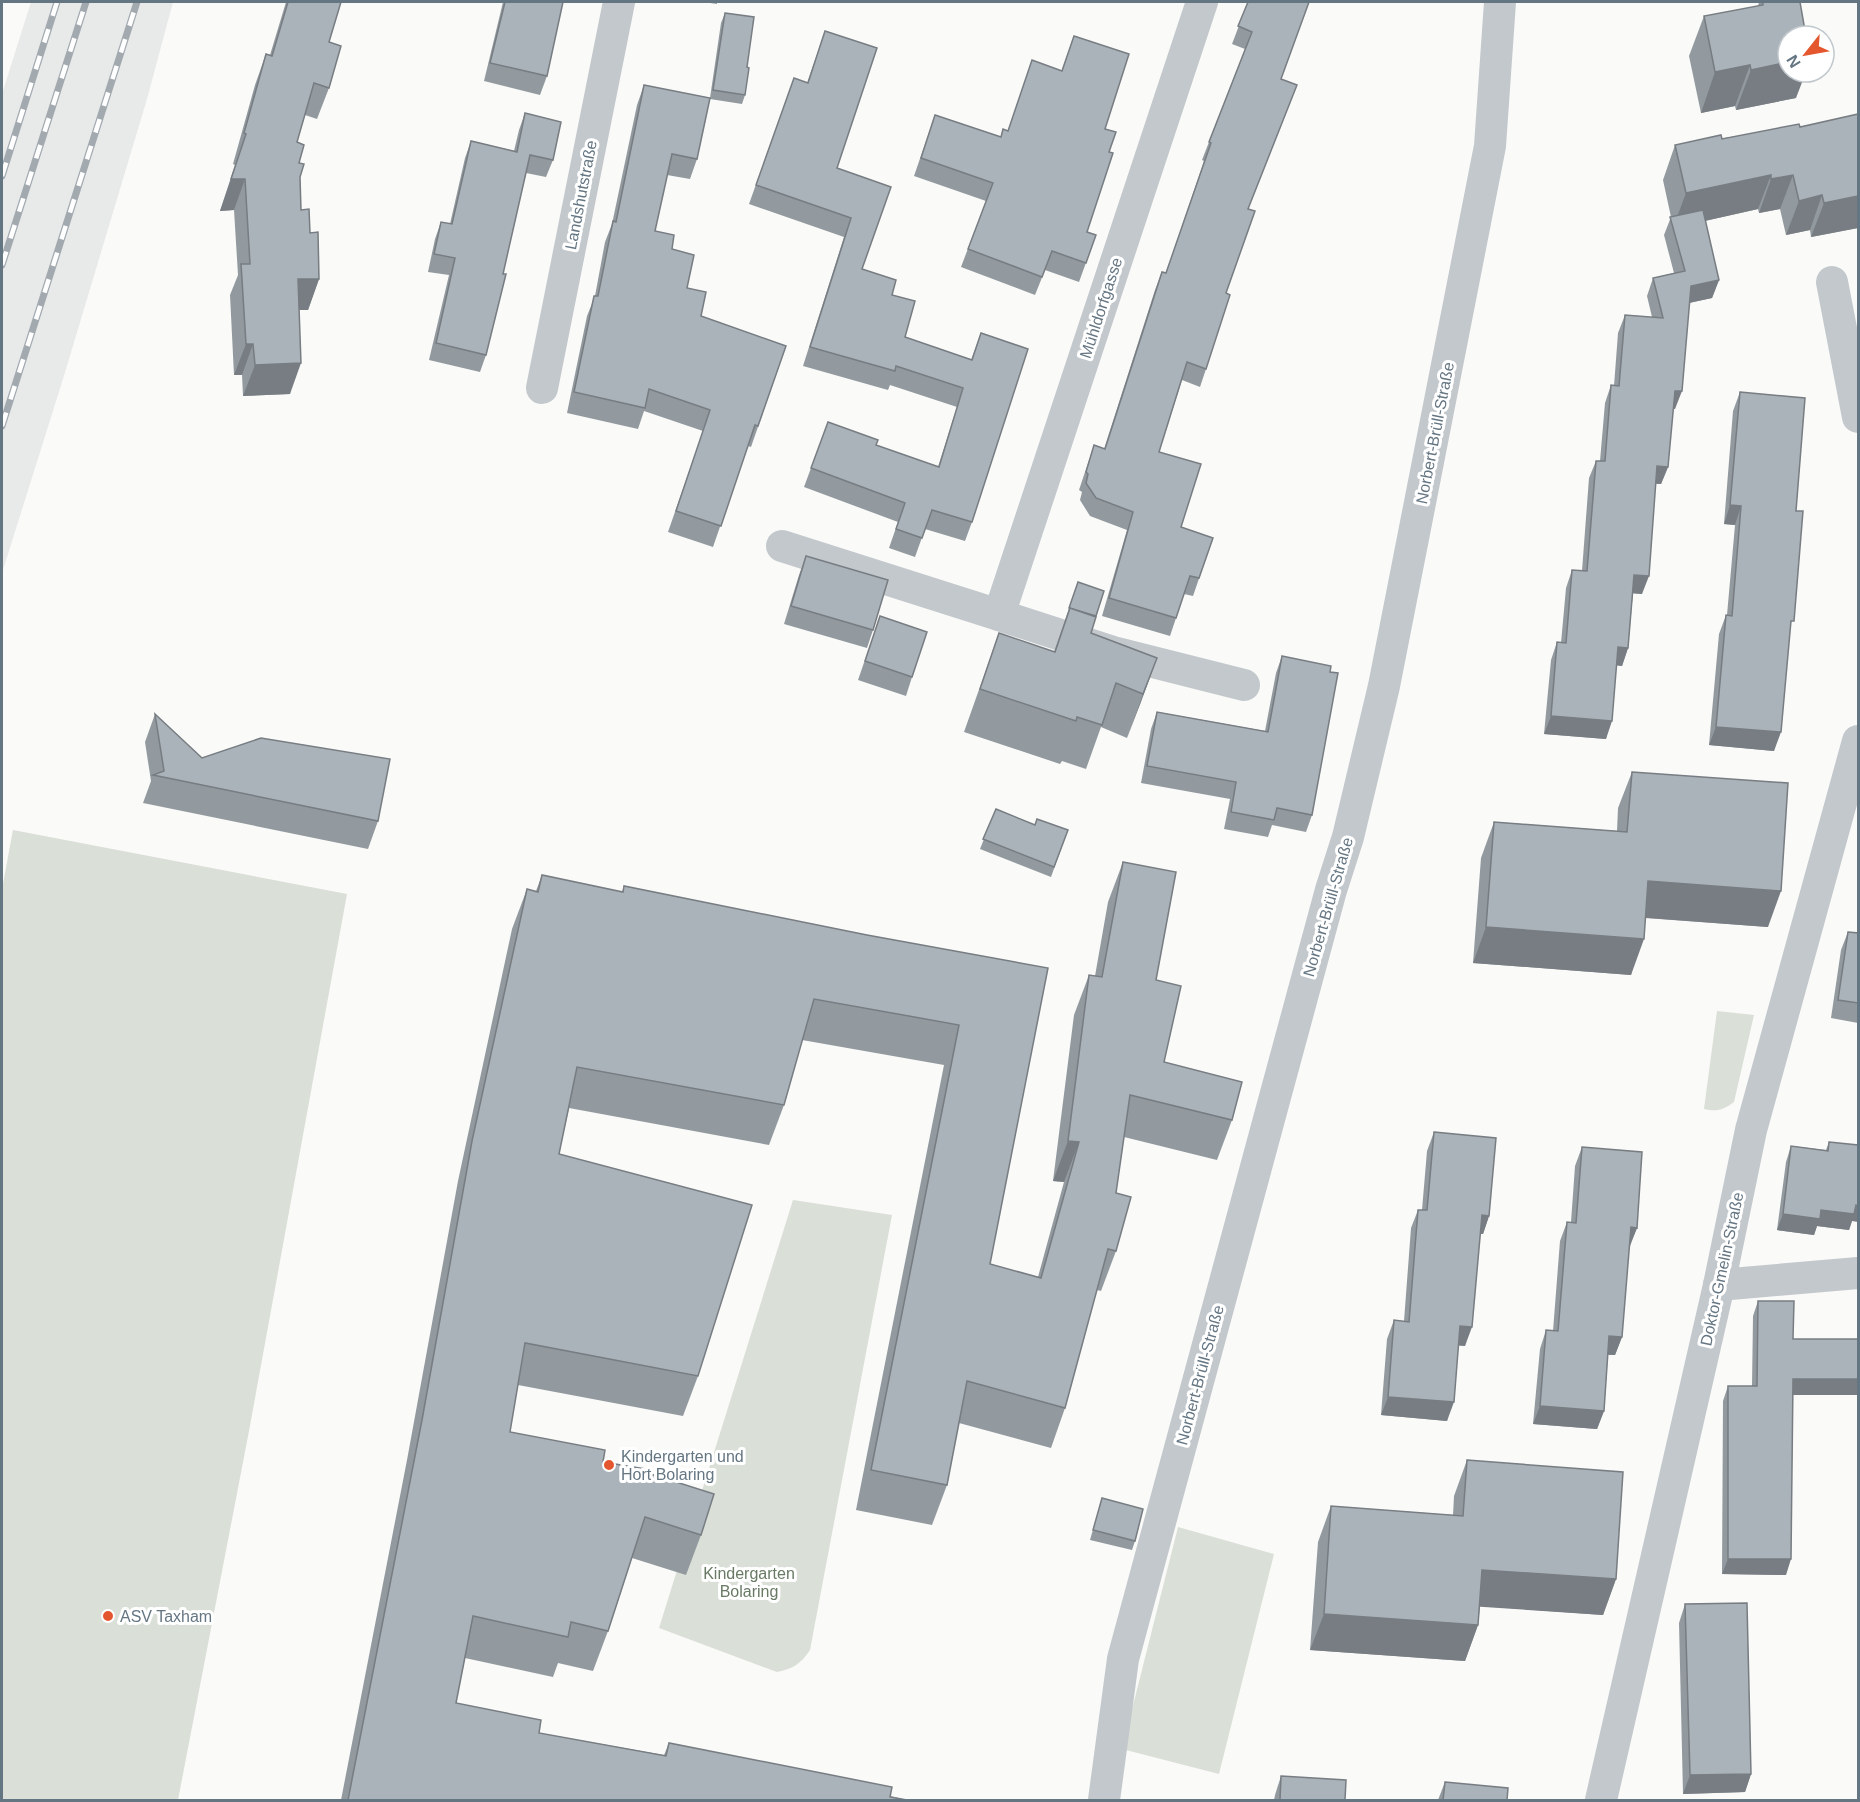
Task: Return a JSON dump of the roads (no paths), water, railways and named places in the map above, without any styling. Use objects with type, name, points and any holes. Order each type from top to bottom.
[{"type":"street","name":"Landshutstraße","points":[[542,388],[619,2]]},
{"type":"street","name":"Mühldorfgasse","points":[[999,615],[1202,2]]},
{"type":"street","name":"Norbert-Brüll-Straße","points":[[1104,1800],[1123,1659],[1325,912],[1348,837],[1384,686],[1490,146],[1500,2]]},
{"type":"street","points":[[1832,282],[1858,417]]},
{"type":"street","points":[[782,546],[1113,652],[1244,685]]},
{"type":"street","name":"Doktor-Gmelin-Straße","points":[[1601,1800],[1719,1285],[1751,1130],[1858,741]]},
{"type":"street","points":[[1719,1285],[1858,1273]]},
{"type":"railway","points":[[2,176],[57,2]]},
{"type":"railway","points":[[2,265],[86,2]]},
{"type":"railway","points":[[2,426],[137,2]]},
{"type":"place","name":"Kindergarten und Hort Bolaring","points":[[609,1465]]},
{"type":"place","name":"ASV Taxham","points":[[108,1616]]},
{"type":"park label","name":"Kindergarten Bolaring","points":[[749,1582]]}]
